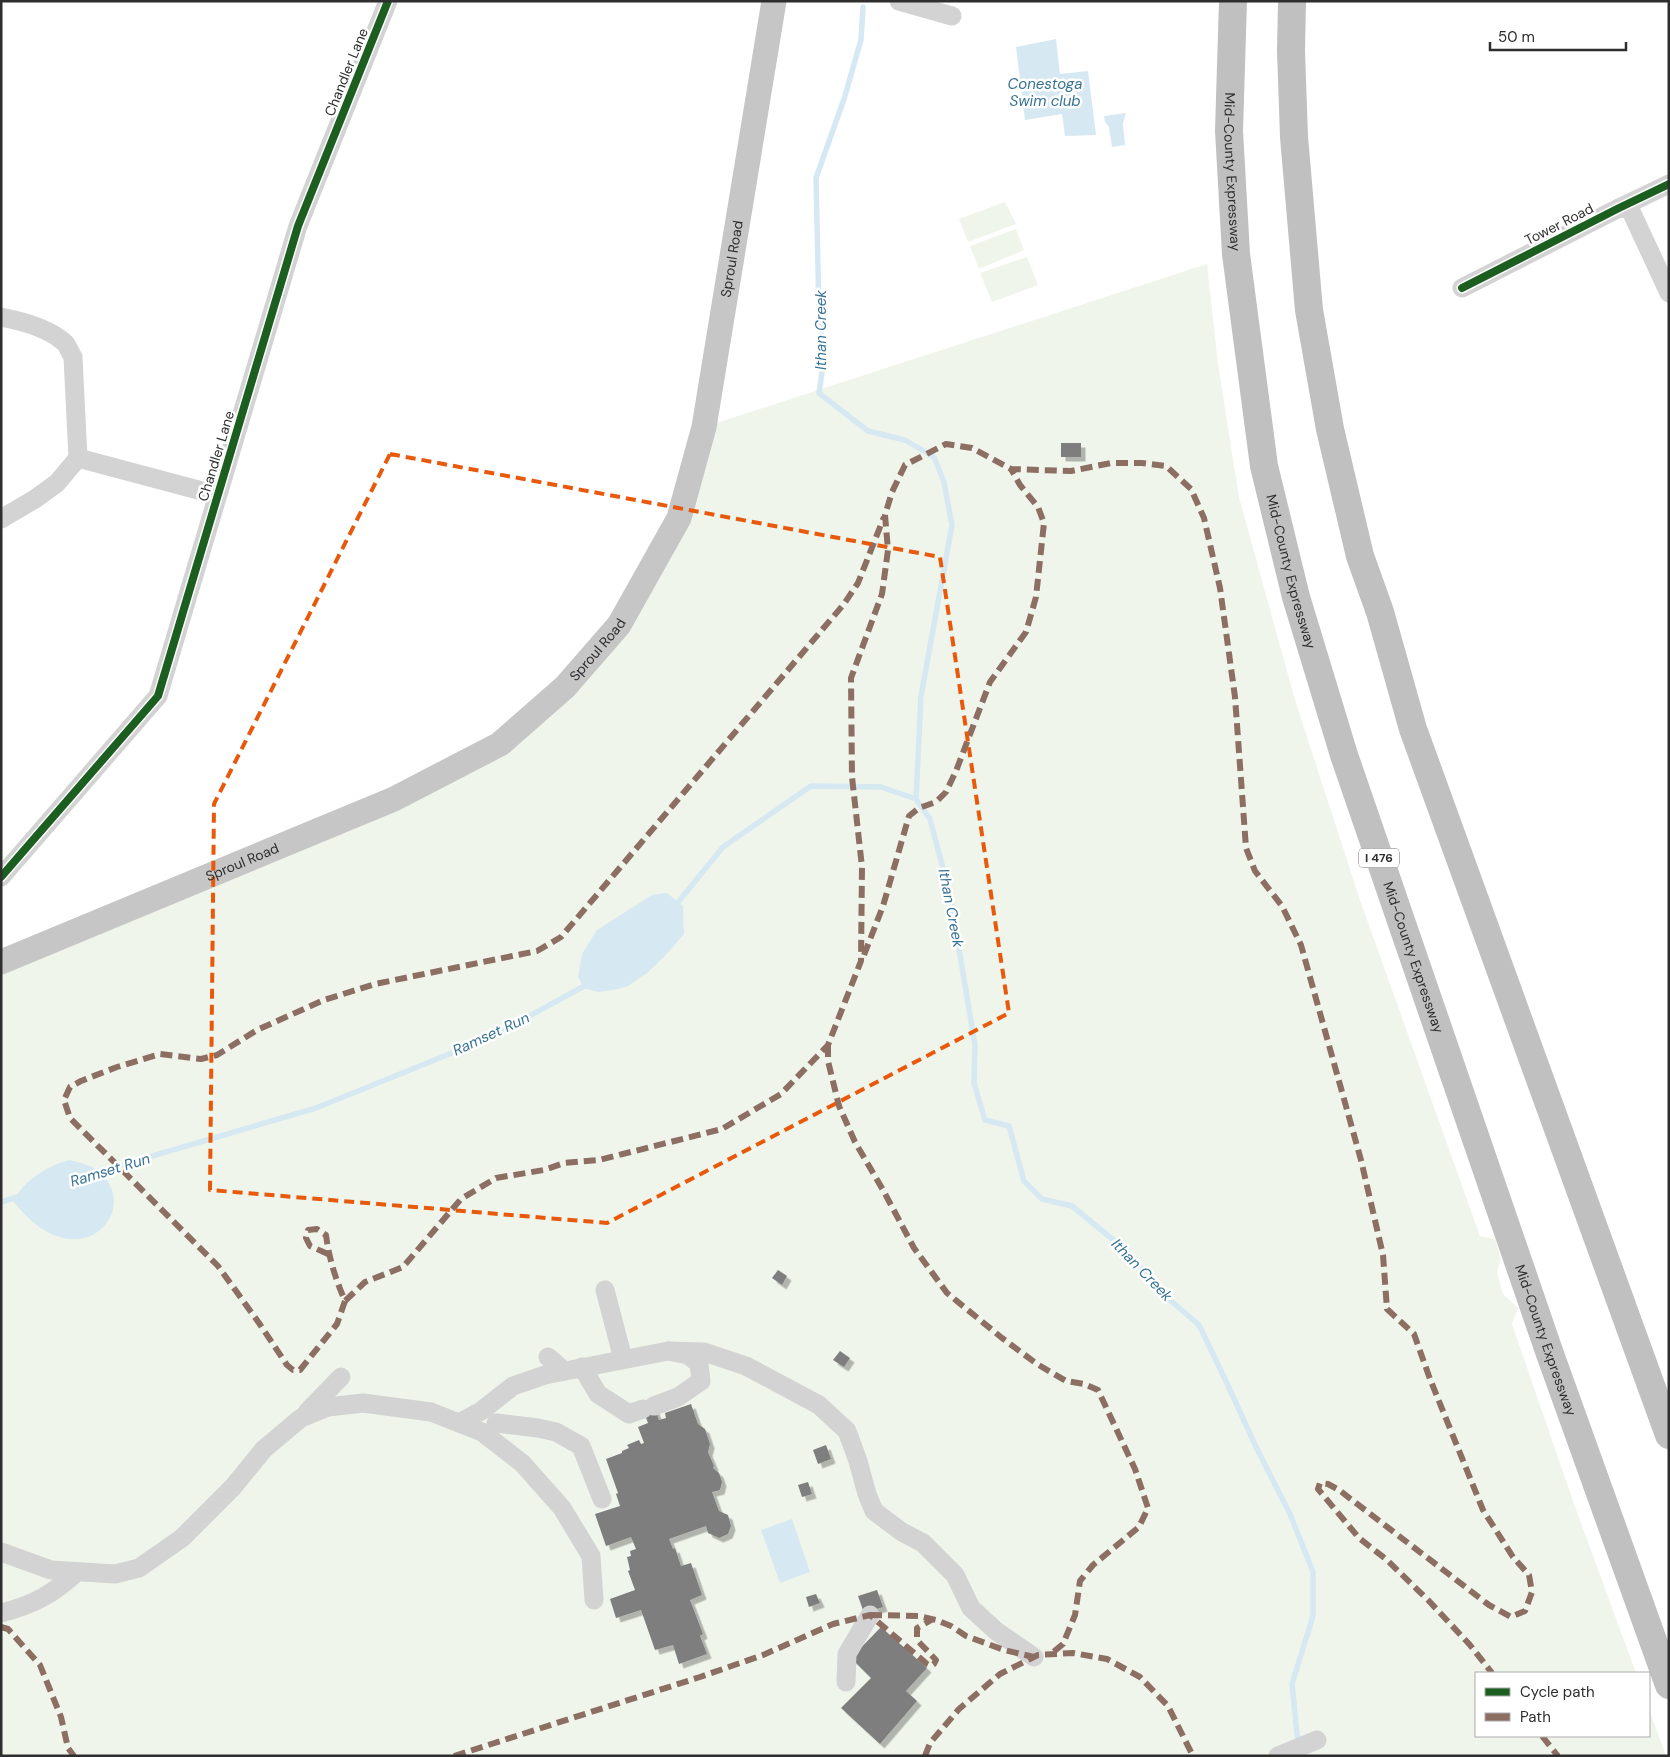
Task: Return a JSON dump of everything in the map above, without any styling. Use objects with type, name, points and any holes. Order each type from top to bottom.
[{"type":"highway","name":"Mid-County Expressway","points":[[1233,1],[1230,131],[1236,254],[1264,466],[1296,597],[1347,764],[1550,1354],[1669,1685]]},
{"type":"highway","points":[[1292,1],[1291,51],[1294,137],[1309,310],[1330,429],[1360,556],[1380,612],[1413,729],[1669,1435]]},
{"type":"main road","name":"Sproul Road","points":[[1,962],[394,799],[500,744],[565,687],[619,625],[679,518],[704,427],[774,1]]},
{"type":"street","name":"Chandler Lane","points":[[1,876],[158,696],[298,226],[388,1]]},
{"type":"street","points":[[899,1],[952,16]]},
{"type":"street","name":"Tower Road","points":[[1462,288],[1669,184]]},
{"type":"street","points":[[1619,208],[1630,209],[1669,293]]},
{"type":"street","points":[[1,317],[25,321],[66,343],[72,357],[78,458],[57,483],[1,519]]},
{"type":"street","points":[[78,458],[218,495]]},
{"type":"street","points":[[605,1290],[623,1360]]},
{"type":"street","points":[[548,1357],[573,1369],[598,1394],[628,1414],[678,1397],[701,1381],[699,1364],[688,1355],[668,1351]]},
{"type":"street","points":[[459,1423],[481,1411],[513,1386],[545,1375],[573,1369],[668,1351],[704,1352],[746,1366],[819,1405],[847,1431],[874,1511],[902,1532],[923,1543],[955,1575],[971,1608],[996,1631],[1034,1657]]},
{"type":"street","points":[[1,1552],[52,1570],[115,1574],[139,1568],[182,1538],[233,1487],[264,1449],[301,1418],[341,1378]]},
{"type":"street","points":[[301,1418],[328,1407],[363,1403],[431,1412],[459,1423],[489,1427],[538,1428],[556,1432],[582,1446],[602,1499]]},
{"type":"street","points":[[481,1411],[494,1415],[489,1427]]},
{"type":"street","points":[[489,1427],[562,1508],[591,1556],[594,1600]]},
{"type":"street","points":[[1,1613],[40,1600],[68,1581],[77,1572]]},
{"type":"street","points":[[846,1682],[847,1654],[870,1615]]},
{"type":"street","points":[[1284,1753],[1314,1741]]},
{"type":"highlighted area","points":[[390,454],[940,557],[1009,1013],[607,1223],[210,1190],[214,804]]},
{"type":"shaded area","points":[[1005,202],[1016,224],[968,242],[959,219]]},
{"type":"shaded area","points":[[1016,229],[1024,250],[979,269],[970,246]]},
{"type":"shaded area","points":[[1027,257],[1038,285],[992,302],[980,273]]},
{"type":"shaded area","points":[[1207,264],[1218,364],[1239,497],[1295,700],[1360,900],[1480,1236],[1495,1239],[1501,1259],[1497,1273],[1503,1294],[1518,1308],[1512,1324],[1574,1504],[1636,1672],[1475,1672],[1475,1737],[1650,1737],[1650,1712],[1666,1756],[1,1756],[1,962],[394,799],[565,687],[679,518],[704,427]]},
{"type":"water","name":"Conestoga Swim club","points":[[1056,39],[1060,74],[1088,71],[1096,135],[1065,136],[1062,114],[1025,120],[1016,47]]},
{"type":"water","points":[[1126,113],[1123,124],[1125,145],[1112,147],[1109,127],[1105,122],[1104,116]]},
{"type":"water","points":[[667,893],[683,906],[684,934],[665,956],[647,973],[628,986],[598,992],[584,988],[578,977],[582,954],[597,930],[652,895]]},
{"type":"water","points":[[70,1160],[92,1167],[106,1179],[113,1194],[113,1209],[107,1222],[97,1233],[82,1239],[64,1238],[44,1230],[27,1217],[13,1201],[30,1180],[53,1166]]},
{"type":"water","points":[[792,1519],[810,1572],[780,1583],[761,1530]]},
{"type":"building","points":[[1061,443],[1081,443],[1081,457],[1061,457]]},
{"type":"building","points":[[778,1270],[787,1276],[782,1285],[772,1278]]},
{"type":"building","points":[[840,1351],[850,1358],[844,1367],[833,1360]]},
{"type":"building","points":[[651,1399],[659,1420],[666,1418],[665,1413],[691,1404],[698,1424],[705,1429],[710,1444],[708,1452],[714,1466],[713,1468],[719,1473],[722,1482],[720,1490],[712,1492],[719,1511],[728,1515],[731,1526],[728,1534],[719,1538],[708,1533],[706,1526],[669,1539],[673,1549],[675,1548],[681,1566],[691,1563],[702,1595],[690,1600],[703,1634],[700,1636],[707,1654],[679,1664],[673,1645],[655,1650],[641,1610],[616,1618],[610,1599],[635,1590],[628,1571],[630,1570],[627,1557],[631,1556],[630,1551],[636,1549],[631,1537],[606,1546],[595,1514],[620,1506],[616,1494],[618,1493],[606,1459],[622,1453],[622,1451],[629,1448],[627,1445],[639,1440],[641,1444],[644,1443],[638,1427],[648,1423],[640,1402]]},
{"type":"building","points":[[826,1445],[831,1459],[818,1464],[813,1450]]},
{"type":"building","points":[[808,1482],[812,1494],[802,1497],[798,1485]]},
{"type":"building","points":[[877,1590],[883,1607],[864,1613],[858,1596]]},
{"type":"building","points":[[816,1594],[820,1603],[809,1607],[806,1597]]},
{"type":"building","points":[[881,1627],[927,1668],[906,1691],[917,1701],[880,1744],[841,1708],[871,1678],[851,1658]]},
{"type":"waterway","name":"Ithan Creek","points":[[863,7],[861,40],[844,99],[816,178],[819,313],[824,359],[819,393],[868,431],[905,440],[934,457],[944,482],[952,525],[921,696],[916,799],[930,819],[950,895],[975,1045],[974,1083],[985,1120],[1009,1126],[1024,1181],[1042,1199],[1072,1206],[1122,1247],[1163,1294],[1199,1325],[1257,1449],[1290,1514],[1313,1572],[1313,1616],[1292,1684],[1297,1735],[1304,1756]]},
{"type":"waterway","name":"Ramset Run","points":[[675,906],[723,847],[811,786],[881,787],[916,799]]},
{"type":"waterway","name":"Ramset Run","points":[[91,1174],[316,1108],[489,1038],[588,984]]},
{"type":"waterway","name":"Ramset Run","points":[[1,1202],[21,1196]]},
{"type":"marked path","points":[[328,1254],[310,1246],[306,1238],[308,1230],[317,1229],[326,1235],[333,1269],[345,1301],[365,1282],[403,1267],[461,1199],[496,1178],[544,1170],[564,1163],[599,1160],[722,1129],[781,1094],[828,1045],[861,961],[862,867],[852,777],[851,678],[882,594],[888,550],[885,515],[892,492],[905,465],[946,444],[972,448],[1011,469],[1071,471],[1111,463],[1142,463],[1166,466],[1191,489],[1204,518],[1220,588],[1235,697],[1246,848],[1255,871],[1282,906],[1301,945],[1361,1160],[1383,1255],[1387,1309],[1414,1334],[1430,1379],[1483,1510],[1513,1557],[1529,1575],[1532,1592],[1525,1611],[1511,1617],[1489,1605],[1339,1490],[1328,1484],[1320,1483],[1318,1489],[1359,1538],[1387,1560],[1429,1601],[1470,1645],[1491,1672]]},
{"type":"marked path","points":[[864,955],[883,906],[909,816],[919,808],[936,802],[946,792],[990,682],[1026,632],[1036,597],[1044,523],[1038,507],[1020,485],[1011,469]]},
{"type":"marked path","points":[[345,1301],[337,1324],[300,1370],[293,1370],[287,1365],[218,1266],[70,1118],[64,1100],[70,1087],[117,1067],[160,1054],[201,1059],[217,1055],[257,1030],[324,1000],[375,984],[537,951],[561,937],[844,604],[858,583],[884,517]]},
{"type":"marked path","points":[[828,1045],[828,1061],[839,1106],[855,1142],[914,1248],[947,1293],[1002,1338],[1037,1364],[1066,1381],[1084,1384],[1098,1390],[1135,1469],[1148,1508],[1139,1527],[1093,1565],[1080,1581],[1075,1615],[1063,1644],[1051,1654]]},
{"type":"marked path","points":[[870,1615],[919,1616],[936,1620],[951,1626],[966,1636],[1004,1650],[1034,1657]]},
{"type":"marked path","points":[[454,1756],[700,1677],[763,1655],[833,1624],[870,1615],[931,1666],[936,1660],[917,1640],[917,1628],[933,1619]]},
{"type":"marked path","points":[[1,1627],[8,1629],[40,1665],[61,1717],[68,1748],[74,1756]]},
{"type":"marked path","points":[[925,1756],[930,1743],[959,1709],[1000,1674],[1038,1655],[1073,1653],[1107,1659],[1140,1677],[1168,1706],[1193,1756]]},
{"type":"marked path","points":[[1543,1737],[1558,1756]]},
{"type":"cycle path","points":[[1,877],[158,696],[298,226],[388,1]]},
{"type":"cycle path","points":[[1462,288],[1669,184]]}]
